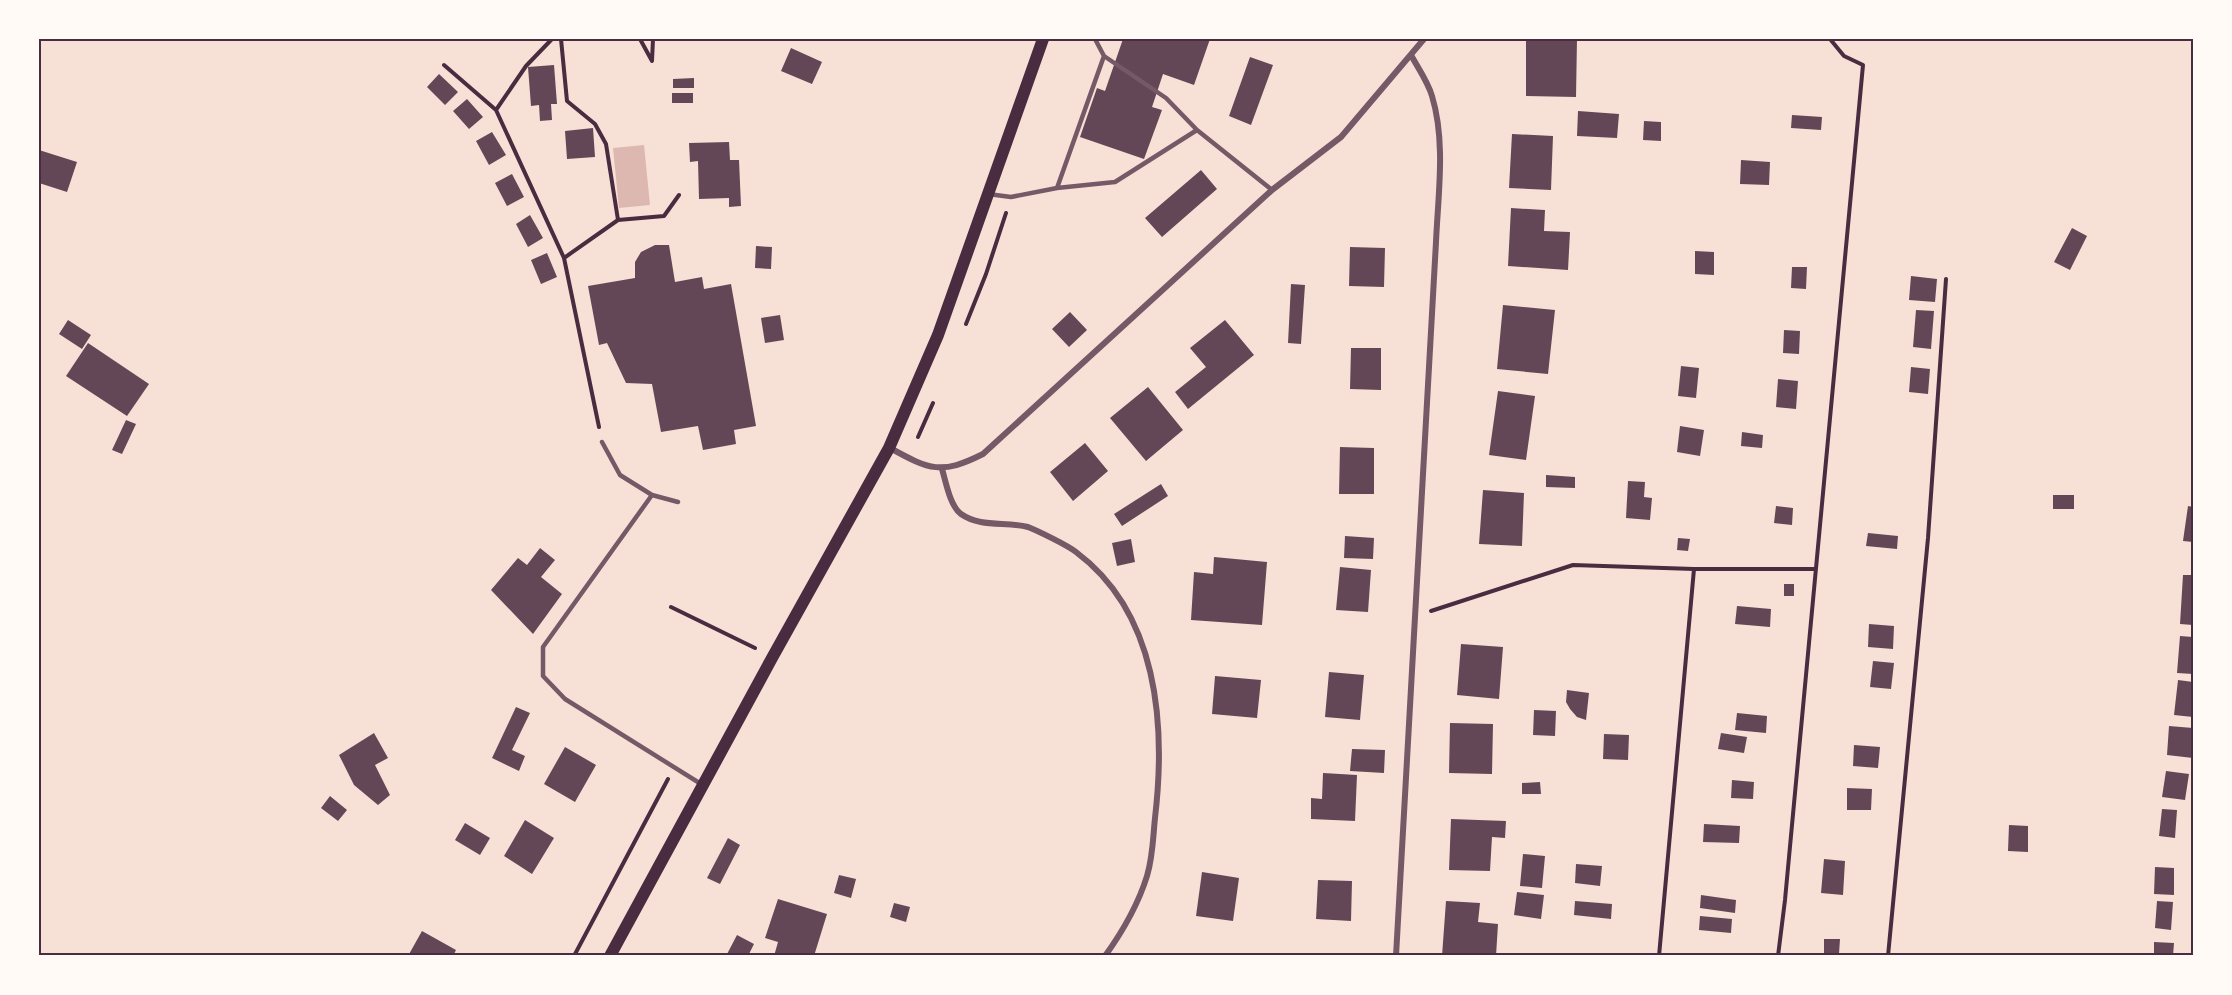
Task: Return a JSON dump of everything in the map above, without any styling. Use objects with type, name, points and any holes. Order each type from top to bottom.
[{"type":"main road","points":[[610,956],[889,448],[938,335],[1044,39]]},
{"type":"street","points":[[889,448],[917,462],[942,469],[963,464],[983,454],[1272,190],[1341,137],[1424,39]]},
{"type":"street","points":[[1396,956],[1439,154],[1437,120],[1432,94],[1411,55]]},
{"type":"street","points":[[942,469],[952,501],[960,514],[984,523],[1027,527],[1075,552],[1111,584],[1132,618],[1147,653],[1158,724],[1158,791],[1154,847],[1147,876],[1125,927],[1105,956]]},
{"type":"lane","points":[[1095,39],[1104,56],[1166,98],[1197,130],[1272,190]]},
{"type":"lane","points":[[1057,188],[1104,56]]},
{"type":"lane","points":[[988,194],[1011,197],[1057,188],[1115,182],[1197,130]]},
{"type":"lane","points":[[602,442],[620,475],[652,495],[678,502]]},
{"type":"lane","points":[[652,495],[543,647],[543,676],[565,699],[702,785]]},
{"type":"path","points":[[496,110],[526,66],[552,39]]},
{"type":"path","points":[[561,39],[567,101],[596,124],[606,144],[618,220]]},
{"type":"path","points":[[640,39],[652,61],[653,39]]},
{"type":"path","points":[[1778,956],[1863,65],[1844,56],[1830,39]]},
{"type":"path","points":[[444,65],[496,110],[564,258],[602,442]]},
{"type":"path","points":[[564,258],[618,220],[664,216],[679,195]]},
{"type":"path","points":[[1888,956],[1928,538],[1946,279]]},
{"type":"path","points":[[1414,616],[1573,565],[1695,569],[1816,568]]},
{"type":"path","points":[[1659,956],[1695,569]]},
{"type":"path","points":[[671,607],[756,648],[750,658]]},
{"type":"path","points":[[574,956],[674,767]]},
{"type":"shaded area","points":[[644,145],[650,205],[619,208],[613,148]]},
{"type":"building","points":[[1123,39],[1210,39],[1194,85],[1163,74],[1152,107],[1162,110],[1144,159],[1080,137],[1097,88],[1105,91]]},
{"type":"building","points":[[1526,39],[1577,39],[1576,97],[1526,96]]},
{"type":"building","points":[[791,48],[822,62],[812,84],[781,71]]},
{"type":"building","points":[[1250,57],[1273,65],[1251,125],[1229,116]]},
{"type":"building","points":[[554,65],[557,104],[551,104],[552,120],[540,121],[539,105],[531,106],[528,67]]},
{"type":"building","points":[[439,74],[458,92],[445,105],[427,87]]},
{"type":"building","points":[[694,78],[694,88],[673,88],[673,79]]},
{"type":"building","points":[[672,93],[693,93],[693,103],[672,103]]},
{"type":"building","points":[[467,99],[483,117],[469,129],[453,111]]},
{"type":"building","points":[[1578,111],[1619,114],[1617,138],[1577,136]]},
{"type":"building","points":[[1792,115],[1822,117],[1821,130],[1791,128]]},
{"type":"building","points":[[1644,121],[1661,122],[1661,141],[1643,140]]},
{"type":"building","points":[[593,128],[595,157],[567,159],[565,131]]},
{"type":"building","points":[[492,132],[506,155],[489,165],[476,141]]},
{"type":"building","points":[[1512,134],[1553,136],[1551,190],[1509,188]]},
{"type":"building","points":[[729,142],[730,160],[739,160],[741,206],[729,207],[729,198],[699,199],[698,161],[690,162],[689,143]]},
{"type":"building","points":[[39,150],[77,162],[67,192],[39,183]]},
{"type":"building","points":[[1741,160],[1770,162],[1769,185],[1740,184]]},
{"type":"building","points":[[1201,170],[1217,189],[1162,237],[1145,218]]},
{"type":"building","points":[[512,174],[524,197],[507,206],[495,183]]},
{"type":"building","points":[[1511,208],[1545,210],[1544,231],[1570,232],[1568,270],[1508,266]]},
{"type":"building","points":[[530,215],[543,238],[528,247],[516,224]]},
{"type":"building","points":[[2072,228],[2087,236],[2070,270],[2054,262]]},
{"type":"building","points":[[655,245],[669,245],[675,282],[702,277],[704,289],[731,284],[756,426],[734,430],[736,444],[703,450],[698,426],[661,432],[652,384],[626,383],[607,343],[599,345],[588,286],[635,278],[635,262],[641,252]]},
{"type":"building","points":[[756,246],[772,247],[771,269],[755,268]]},
{"type":"building","points":[[1350,247],[1385,248],[1384,287],[1349,286]]},
{"type":"building","points":[[1695,251],[1714,252],[1714,275],[1695,274]]},
{"type":"building","points":[[547,253],[557,277],[541,284],[531,260]]},
{"type":"building","points":[[1792,267],[1807,267],[1806,289],[1791,288]]},
{"type":"building","points":[[1911,276],[1937,279],[1935,302],[1909,300]]},
{"type":"building","points":[[1291,284],[1305,285],[1301,344],[1288,343]]},
{"type":"building","points":[[1503,305],[1555,310],[1548,374],[1497,369]]},
{"type":"building","points":[[1916,310],[1934,311],[1931,349],[1913,347]]},
{"type":"building","points":[[1070,312],[1087,330],[1069,347],[1052,329]]},
{"type":"building","points":[[780,315],[784,340],[765,343],[761,318]]},
{"type":"building","points":[[68,320],[91,335],[82,349],[59,334]]},
{"type":"building","points":[[1225,320],[1254,355],[1188,409],[1175,392],[1206,367],[1190,348]]},
{"type":"building","points":[[1784,330],[1800,331],[1799,354],[1783,353]]},
{"type":"building","points":[[88,343],[149,384],[127,416],[66,376]]},
{"type":"building","points":[[1351,348],[1381,348],[1381,390],[1350,389]]},
{"type":"building","points":[[1681,366],[1699,368],[1696,398],[1678,396]]},
{"type":"building","points":[[1911,367],[1930,369],[1928,394],[1909,392]]},
{"type":"building","points":[[1778,379],[1798,381],[1796,409],[1776,407]]},
{"type":"building","points":[[1148,387],[1183,430],[1146,461],[1110,418]]},
{"type":"building","points":[[1498,391],[1535,396],[1526,460],[1489,455]]},
{"type":"building","points":[[126,420],[136,424],[122,454],[112,450]]},
{"type":"building","points":[[1680,426],[1704,430],[1700,456],[1677,452]]},
{"type":"building","points":[[1742,432],[1763,435],[1762,448],[1741,446]]},
{"type":"building","points":[[1085,443],[1108,471],[1073,501],[1050,472]]},
{"type":"building","points":[[1340,447],[1374,448],[1374,494],[1339,494]]},
{"type":"building","points":[[1546,475],[1575,477],[1575,488],[1546,487]]},
{"type":"building","points":[[1628,481],[1645,482],[1644,497],[1652,498],[1650,520],[1626,518]]},
{"type":"building","points":[[1161,484],[1168,496],[1122,526],[1114,514]]},
{"type":"building","points":[[1483,490],[1524,493],[1522,546],[1479,544]]},
{"type":"building","points":[[2053,495],[2074,495],[2074,509],[2053,509]]},
{"type":"building","points":[[1776,506],[1793,508],[1792,525],[1774,523]]},
{"type":"building","points":[[2188,506],[2193,507],[2193,542],[2183,541]]},
{"type":"building","points":[[1868,533],[1898,536],[1897,549],[1866,546]]},
{"type":"building","points":[[1345,536],[1374,538],[1373,559],[1344,558]]},
{"type":"building","points":[[1678,538],[1690,539],[1688,551],[1677,550]]},
{"type":"building","points":[[1131,539],[1135,562],[1117,566],[1112,543]]},
{"type":"building","points":[[540,548],[555,560],[541,577],[562,594],[533,634],[491,590],[518,558],[527,565]]},
{"type":"building","points":[[1214,557],[1267,562],[1262,625],[1191,620],[1194,572],[1213,574]]},
{"type":"building","points":[[1340,567],[1371,570],[1368,612],[1336,610]]},
{"type":"building","points":[[2183,575],[2193,575],[2193,625],[2180,624]]},
{"type":"building","points":[[1784,584],[1794,584],[1794,596],[1784,596]]},
{"type":"building","points":[[1737,606],[1771,609],[1770,627],[1735,624]]},
{"type":"building","points":[[1869,624],[1894,626],[1893,649],[1868,647]]},
{"type":"building","points":[[2180,636],[2193,637],[2193,674],[2177,673]]},
{"type":"building","points":[[1461,644],[1503,647],[1499,699],[1457,695]]},
{"type":"building","points":[[1873,661],[1894,663],[1891,689],[1870,687]]},
{"type":"building","points":[[1329,672],[1364,675],[1360,720],[1325,717]]},
{"type":"building","points":[[1215,676],[1261,680],[1257,718],[1212,714]]},
{"type":"building","points":[[2178,680],[2193,682],[2193,717],[2174,715]]},
{"type":"building","points":[[1567,690],[1589,693],[1586,720],[1577,717],[1570,709],[1566,702]]},
{"type":"building","points":[[516,707],[530,713],[512,750],[525,756],[519,771],[492,758]]},
{"type":"building","points":[[1534,710],[1556,711],[1555,736],[1533,735]]},
{"type":"building","points":[[1737,713],[1767,716],[1766,733],[1735,730]]},
{"type":"building","points":[[1450,723],[1493,724],[1492,774],[1449,773]]},
{"type":"building","points":[[2169,726],[2193,728],[2193,758],[2167,755]]},
{"type":"building","points":[[374,733],[388,758],[375,765],[390,795],[378,805],[354,785],[339,755]]},
{"type":"building","points":[[1721,733],[1747,737],[1744,753],[1718,749]]},
{"type":"building","points":[[1604,734],[1629,735],[1628,760],[1603,759]]},
{"type":"building","points":[[1854,745],[1880,747],[1878,768],[1853,766]]},
{"type":"building","points":[[565,747],[596,765],[575,802],[544,784]]},
{"type":"building","points":[[1352,749],[1385,750],[1384,773],[1350,771]]},
{"type":"building","points":[[2166,771],[2189,774],[2185,800],[2162,797]]},
{"type":"building","points":[[1323,773],[1357,775],[1355,821],[1311,819],[1311,798],[1322,799]]},
{"type":"building","points":[[1732,780],[1754,782],[1753,799],[1731,798]]},
{"type":"building","points":[[1540,782],[1541,794],[1522,794],[1522,783]]},
{"type":"building","points":[[1847,788],[1872,789],[1871,810],[1847,810]]},
{"type":"building","points":[[330,796],[347,810],[338,821],[321,808]]},
{"type":"building","points":[[2162,809],[2177,810],[2175,838],[2159,836]]},
{"type":"building","points":[[1451,819],[1506,821],[1505,838],[1492,837],[1490,871],[1449,870]]},
{"type":"building","points":[[525,820],[554,838],[532,874],[504,856]]},
{"type":"building","points":[[465,823],[490,838],[480,855],[455,840]]},
{"type":"building","points":[[1704,824],[1740,826],[1739,843],[1703,842]]},
{"type":"building","points":[[2009,825],[2028,826],[2028,852],[2008,851]]},
{"type":"building","points":[[728,838],[740,845],[720,884],[707,878]]},
{"type":"building","points":[[1523,854],[1545,856],[1542,888],[1520,886]]},
{"type":"building","points":[[1824,859],[1845,861],[1843,895],[1821,893]]},
{"type":"building","points":[[1576,864],[1602,866],[1600,886],[1575,883]]},
{"type":"building","points":[[2155,867],[2174,868],[2174,895],[2154,894]]},
{"type":"building","points":[[1202,872],[1239,878],[1233,921],[1196,916]]},
{"type":"building","points":[[839,875],[856,879],[851,898],[834,893]]},
{"type":"building","points":[[1318,880],[1352,881],[1351,921],[1316,919]]},
{"type":"building","points":[[1517,892],[1544,895],[1541,919],[1514,915]]},
{"type":"building","points":[[1701,895],[1736,900],[1735,913],[1700,908]]},
{"type":"building","points":[[778,899],[827,914],[814,956],[774,956],[778,942],[765,938]]},
{"type":"building","points":[[1446,901],[1480,903],[1478,922],[1498,924],[1496,956],[1442,956]]},
{"type":"building","points":[[1575,901],[1612,904],[1611,919],[1574,915]]},
{"type":"building","points":[[2157,901],[2173,902],[2171,930],[2155,928]]},
{"type":"building","points":[[894,903],[910,907],[906,922],[890,917]]},
{"type":"building","points":[[1700,916],[1732,919],[1731,933],[1699,930]]},
{"type":"building","points":[[422,931],[456,950],[453,956],[408,956]]},
{"type":"building","points":[[737,935],[754,944],[748,956],[726,956]]},
{"type":"building","points":[[1824,939],[1840,939],[1839,954],[1824,954]]},
{"type":"building","points":[[2154,942],[2174,943],[2173,956],[2154,956]]}]
